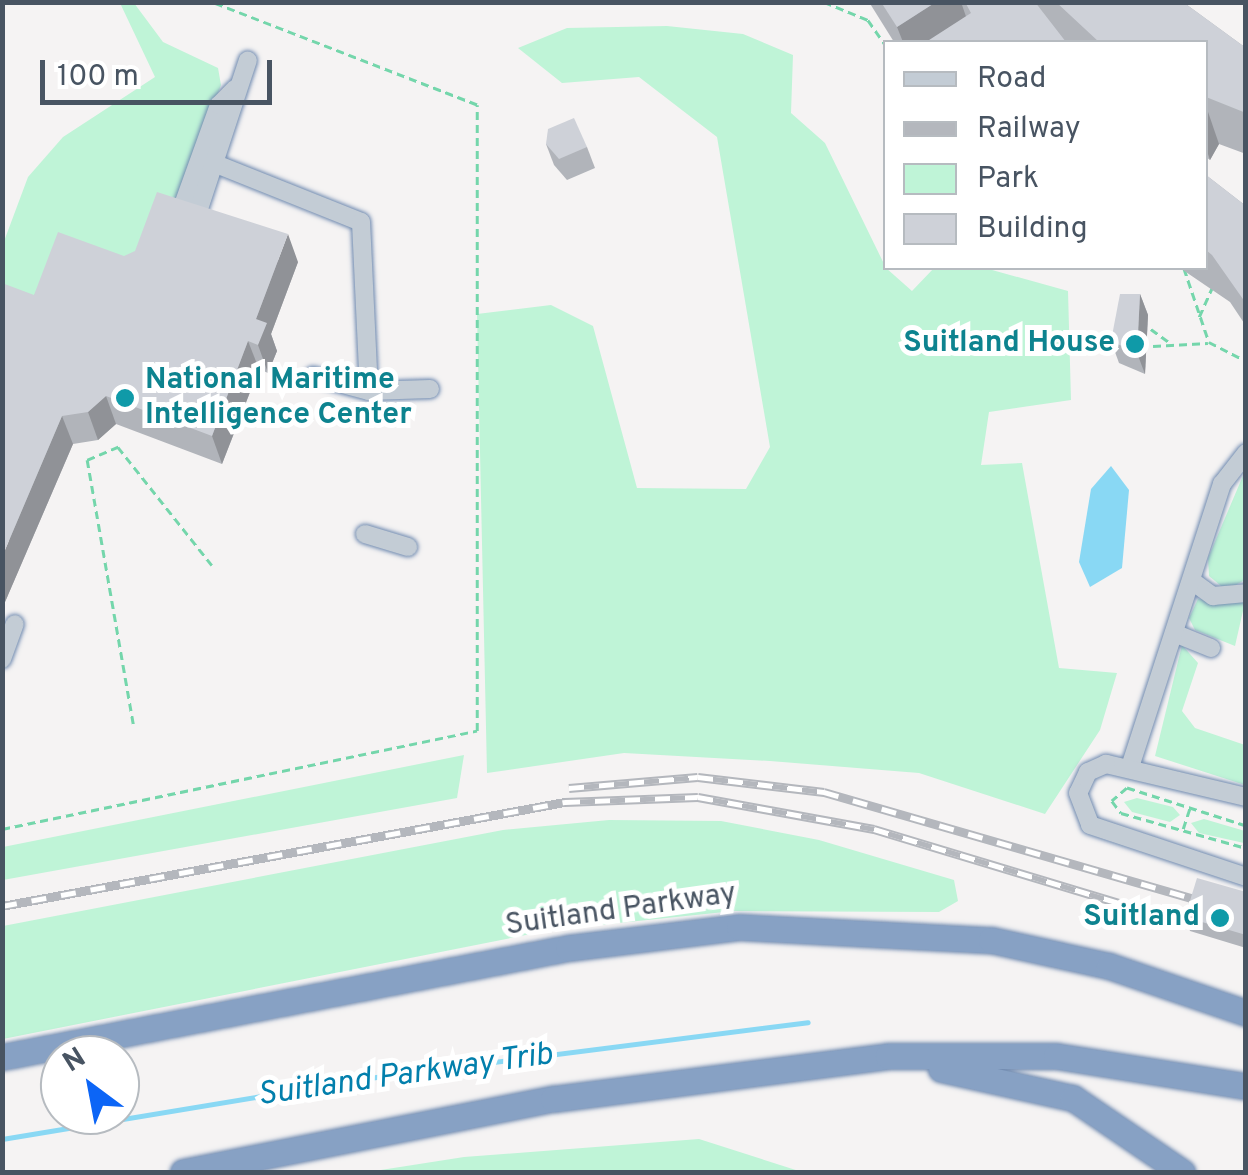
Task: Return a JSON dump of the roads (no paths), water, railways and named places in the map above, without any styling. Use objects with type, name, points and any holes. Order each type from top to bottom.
[{"type":"highway","name":"Suitland Parkway","points":[[2,1056],[553,950],[738,927],[951,934],[1174,986],[1246,1013]]},
{"type":"highway","points":[[1174,986],[1246,1004]]},
{"type":"highway","points":[[183,1172],[552,1099],[806,1063],[1014,1054],[1246,1086]]},
{"type":"highway","points":[[806,1063],[1018,1079],[1105,1114],[1182,1172]]},
{"type":"lane","points":[[236,89],[219,105],[187,218],[216,164],[248,60]]},
{"type":"lane","points":[[216,164],[361,222],[370,391]]},
{"type":"lane","points":[[313,376],[370,391],[430,389]]},
{"type":"lane","points":[[1130,767],[1222,484],[1246,453]]},
{"type":"lane","points":[[365,534],[408,547]]},
{"type":"lane","points":[[1192,581],[1214,596],[1246,593]]},
{"type":"lane","points":[[2,659],[15,624]]},
{"type":"lane","points":[[1174,634],[1211,648]]},
{"type":"lane","points":[[1246,797],[1130,767],[1088,772],[1078,793],[1090,826],[1246,877]]},
{"type":"water","points":[[1111,466],[1129,490],[1122,568],[1090,587],[1079,562],[1091,489]]},
{"type":"waterway","name":"Suitland Parkway Trib","points":[[2,1139],[390,1075],[808,1022]]},
{"type":"railway","points":[[569,788],[698,777],[824,792],[1246,914]]},
{"type":"railway","points":[[2,906],[565,802],[698,797],[874,829],[1246,941]]},
{"type":"place","name":"Suitland House","points":[[1135,344]]},
{"type":"place","name":"National Maritime Intelligence Center","points":[[125,398]]},
{"type":"place","name":"Suitland","points":[[1220,918]]}]
